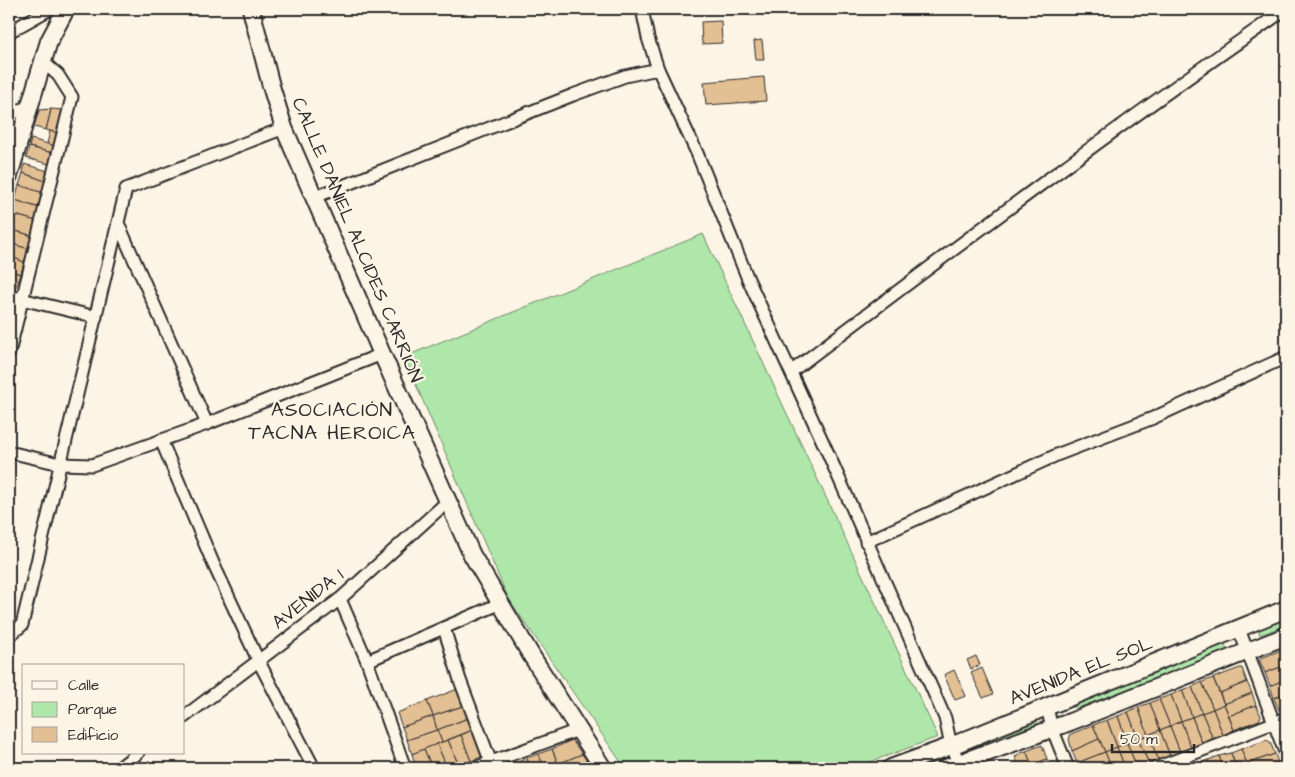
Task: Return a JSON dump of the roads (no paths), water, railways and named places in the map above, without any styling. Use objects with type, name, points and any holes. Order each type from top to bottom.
[{"type":"street","points":[[9,32],[50,9]]},
{"type":"street","points":[[9,176],[42,61],[49,41],[66,9]]},
{"type":"street","name":"CALLE DANIEL ALCIDES CARRIÓN","points":[[251,9],[270,86],[284,128],[472,555],[499,604],[603,768]]},
{"type":"street","points":[[642,9],[648,38],[658,70],[697,153],[755,294],[792,371],[945,718],[953,766],[1286,636]]},
{"type":"street","points":[[792,371],[945,255],[1207,64],[1286,9]]},
{"type":"street","points":[[9,353],[72,97],[58,74],[42,61]]},
{"type":"street","points":[[315,197],[573,95],[625,76],[658,70]]},
{"type":"street","points":[[9,115],[28,106]]},
{"type":"street","points":[[9,636],[22,625],[126,189],[284,128]]},
{"type":"street","points":[[118,223],[207,424]]},
{"type":"street","points":[[9,296],[96,317]]},
{"type":"street","points":[[9,452],[60,464],[92,465],[207,424],[382,354]]},
{"type":"street","points":[[866,542],[1059,454],[1154,418],[1286,357]]},
{"type":"street","points":[[161,440],[213,563],[258,660],[314,768]]},
{"type":"street","name":"AVENIDA 1","points":[[185,716],[340,599],[448,501]]},
{"type":"street","points":[[340,599],[366,661],[405,768]]},
{"type":"street","points":[[366,661],[499,604]]},
{"type":"street","name":"AVENIDA EL SOL","points":[[890,768],[1047,708],[1286,609]]},
{"type":"street","points":[[444,628],[460,680],[492,765]]},
{"type":"street","points":[[1238,628],[1286,755]]},
{"type":"street","points":[[1047,708],[1052,728],[1068,768]]},
{"type":"street","points":[[1156,768],[1286,718]]},
{"type":"street","points":[[475,768],[492,765],[578,730]]},
{"type":"street","points":[[119,768],[137,754]]},
{"type":"district","name":"ASOCIACIÓN TACNA HEROICA","points":[[332,422]]}]
